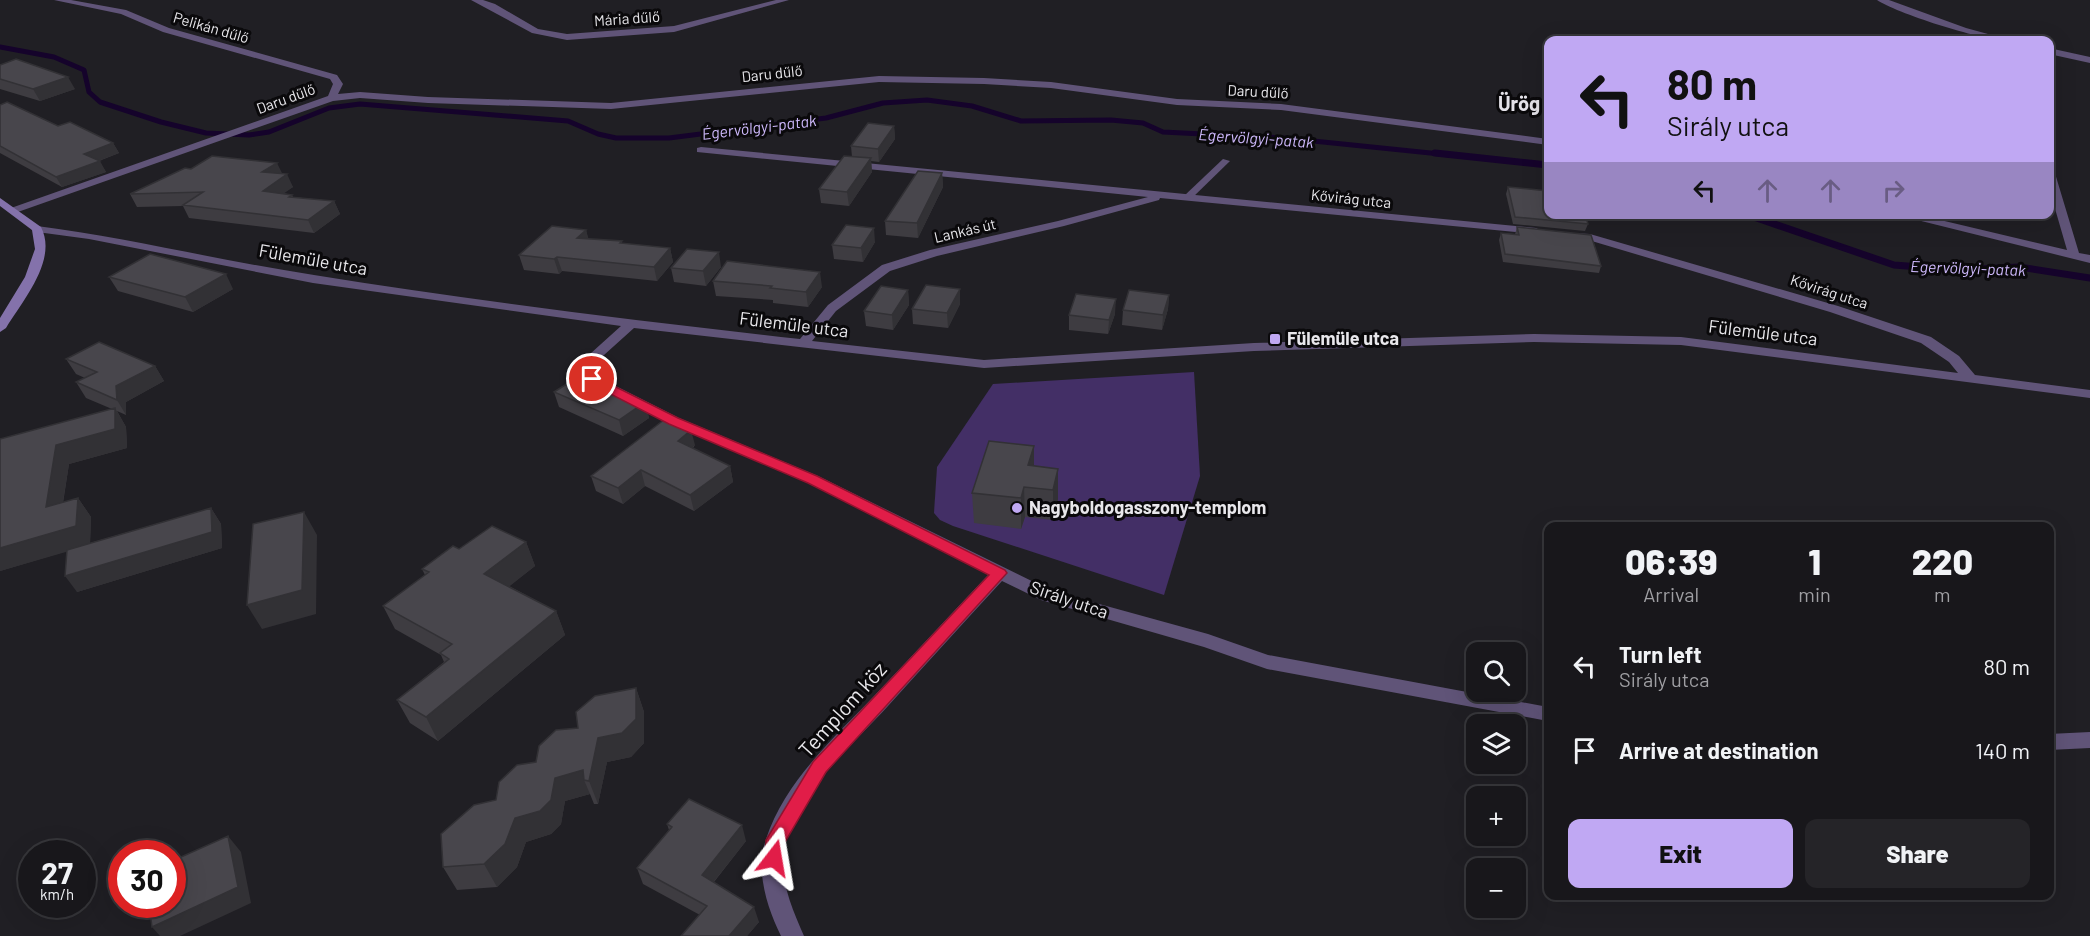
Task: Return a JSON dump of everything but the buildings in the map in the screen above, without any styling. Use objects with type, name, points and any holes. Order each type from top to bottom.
[{"type":"main road","points":[[0,201],[15,210],[37,229],[41,249],[31,277],[0,328]]},
{"type":"street","name":"Pelikán dűlő","points":[[58,0],[123,12],[166,30],[334,77],[338,84],[332,98]]},
{"type":"street","name":"Mária dűlő","points":[[475,0],[492,6],[535,31],[567,37],[674,29],[785,0]]},
{"type":"street","points":[[1881,0],[1963,30],[1989,36]]},
{"type":"street","points":[[2054,52],[2090,60]]},
{"type":"street","name":"Daru dűlő","points":[[15,210],[332,98],[360,95],[428,100],[611,106],[879,79],[984,81],[1051,85],[1177,102],[1281,107],[1544,141]]},
{"type":"street","name":"Kővirág utca","points":[[701,150],[1586,236],[1834,309],[1926,340],[1954,359],[1970,378]]},
{"type":"street","points":[[2054,187],[2074,255]]},
{"type":"street","name":"Lankás út","points":[[802,345],[832,308],[886,268],[934,253],[1060,224],[1164,195]]},
{"type":"street","points":[[1919,219],[2090,259]]},
{"type":"street","name":"Fülemüle utca","points":[[37,229],[89,236],[314,279],[631,324],[984,364],[1254,347],[1534,338],[1682,341],[2090,394]]},
{"type":"street","name":"Sirály utca","points":[[631,324],[587,363],[592,379],[674,421],[813,479],[1047,596],[1208,641],[1267,662],[1544,713]]},
{"type":"street","name":"Templom köz","points":[[793,936],[786,926],[772,877],[776,840],[792,810],[819,767],[1000,573]]},
{"type":"street","points":[[2054,742],[2090,740]]},
{"type":"lane","points":[[1187,198],[1226,161]]},
{"type":"shaded area","points":[[1194,372],[1200,476],[1164,595],[953,526],[940,520],[934,513],[937,467],[993,384]]},
{"type":"waterway","name":"Égervölgyi-patak","points":[[0,47],[54,57],[84,70],[89,92],[100,102],[161,122],[206,133],[249,135],[269,132],[329,108],[360,104],[568,121],[598,134],[616,138],[669,138],[826,118],[883,103],[927,100],[972,106],[1021,121],[1111,120],[1143,123],[1163,132],[1284,138],[1450,155]]},
{"type":"waterway","name":"Égervölgyi-patak","points":[[1435,153],[1544,165]]},
{"type":"waterway","name":"Égervölgyi-patak","points":[[1760,219],[1894,265],[1959,270],[2019,267],[2090,278]]},
{"type":"place","name":"Fülemüle utca","points":[[1275,339]]},
{"type":"place","name":"Nagyboldogasszony-templom","points":[[1017,508]]},
{"type":"district","name":"Ürög","points":[[1519,104]]},
{"type":"route","points":[[592,379],[674,421],[813,479],[1000,573],[819,767],[776,840],[774,858]]}]
